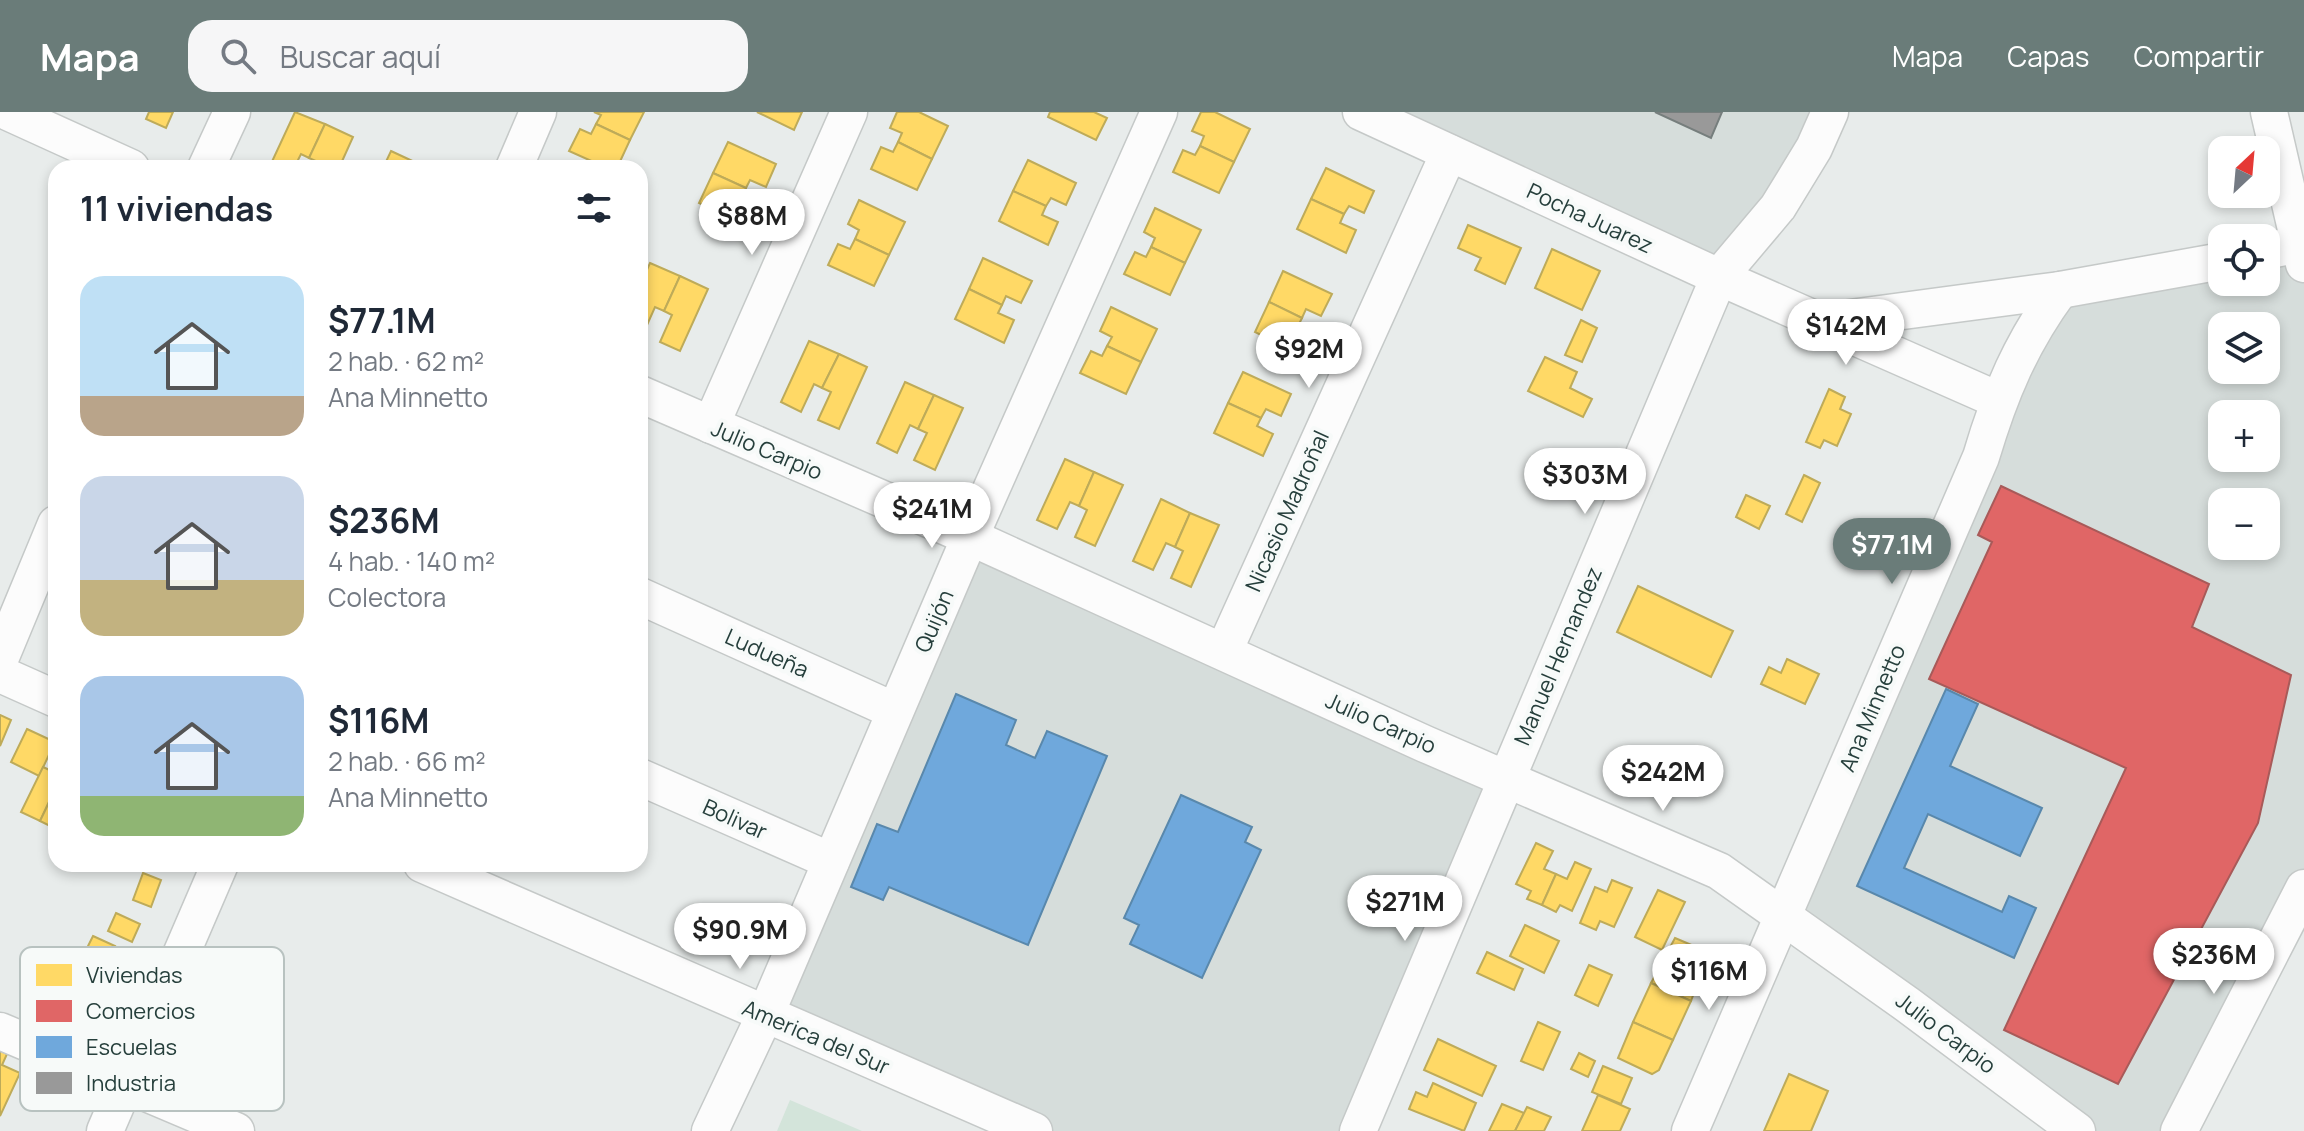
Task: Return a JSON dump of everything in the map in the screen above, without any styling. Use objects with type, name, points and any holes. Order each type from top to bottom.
[{"type":"street","points":[[8,112],[113,160]]},
{"type":"street","points":[[210,160],[232,112]]},
{"type":"street","points":[[517,160],[538,112]]},
{"type":"street","points":[[711,425],[849,112]]},
{"type":"street","name":"Quijón","points":[[710,1131],[765,1015],[970,537],[1159,112]]},
{"type":"street","name":"Pocha Juarez","points":[[1361,112],[1719,277],[1998,400]]},
{"type":"street","name":"Manuel Hernandez","points":[[1358,1131],[1719,277],[1778,207],[1814,148],[1830,112]]},
{"type":"street","points":[[2269,112],[2294,250]]},
{"type":"street","name":"Nicasio Madroñal","points":[[1224,651],[1449,153]]},
{"type":"street","points":[[1819,322],[2060,290],[2208,264]]},
{"type":"street","name":"Ana Minnetto","points":[[1690,1131],[1981,457],[1998,400],[2030,331],[2060,290]]},
{"type":"street","name":"Julio Carpio","points":[[648,397],[970,537],[1719,871],[2077,1131]]},
{"type":"street","points":[[0,659],[48,543]]},
{"type":"street","name":"Ludueña","points":[[648,600],[895,711]]},
{"type":"street","points":[[0,674],[48,695]]},
{"type":"street","name":"Bolivar","points":[[648,781],[831,861]]},
{"type":"street","points":[[184,947],[217,872]]},
{"type":"street","name":"America del Sur","points":[[440,872],[1034,1131]]},
{"type":"street","points":[[2179,1131],[2304,888]]},
{"type":"street","points":[[0,1031],[20,1039]]},
{"type":"street","points":[[105,1131],[114,1111]]},
{"type":"street","points":[[191,1111],[236,1131]]},
{"type":"shaded area","points":[[1361,112],[1830,112],[1719,277]]},
{"type":"shaded area","points":[[2280,256],[2304,264],[2304,888],[2179,1131],[2077,1131],[1782,916],[2060,290],[2208,264],[2208,296],[2280,296]]},
{"type":"shaded area","points":[[970,537],[1507,778],[1358,1131],[1034,1131],[765,1015]]},
{"type":"green space","points":[[790,1100],[862,1131],[777,1131]]},
{"type":"building: Viviendas","points":[[149,112],[173,112],[166,128],[146,119]]},
{"type":"building: Viviendas","points":[[295,112],[325,124],[309,158],[301,154],[298,160],[273,160]]},
{"type":"building: Viviendas","points":[[594,112],[644,112],[630,140],[596,124],[601,115]]},
{"type":"building: Viviendas","points":[[757,112],[802,112],[794,130]]},
{"type":"building: Viviendas","points":[[897,112],[919,112],[948,126],[932,159],[898,142],[902,133],[890,128]]},
{"type":"building: Viviendas","points":[[1050,112],[1094,112],[1107,118],[1096,140],[1048,117]]},
{"type":"building: Viviendas","points":[[1201,112],[1215,112],[1250,129],[1234,162],[1200,146],[1204,136],[1192,131]]},
{"type":"building: Viviendas","points":[[325,124],[353,137],[343,160],[309,158]]},
{"type":"building: Viviendas","points":[[596,124],[630,140],[621,160],[589,160],[569,151],[580,129],[591,134]]},
{"type":"building: Viviendas","points":[[728,142],[776,164],[766,187],[750,180],[746,188],[713,173]]},
{"type":"building: Viviendas","points":[[898,142],[932,159],[917,190],[871,169],[881,147],[893,152]]},
{"type":"building: Viviendas","points":[[1200,146],[1234,162],[1219,193],[1173,172],[1183,150],[1195,155]]},
{"type":"building: Viviendas","points":[[391,151],[410,160],[387,160]]},
{"type":"building: Viviendas","points":[[1028,160],[1076,183],[1066,205],[1051,198],[1046,206],[1013,191]]},
{"type":"building: Viviendas","points":[[1326,168],[1374,191],[1364,213],[1349,206],[1344,214],[1311,199]]},
{"type":"building: Viviendas","points":[[713,173],[746,188],[743,197],[758,204],[748,226],[699,203]]},
{"type":"building: Viviendas","points":[[1013,191],[1046,206],[1042,215],[1058,222],[1048,245],[999,221]]},
{"type":"building: Viviendas","points":[[1311,199],[1344,214],[1340,223],[1356,230],[1346,253],[1297,229]]},
{"type":"building: Viviendas","points":[[859,200],[905,222],[889,255],[855,239],[859,230],[848,224]]},
{"type":"building: Viviendas","points":[[1155,208],[1201,230],[1185,263],[1151,247],[1155,238],[1144,232]]},
{"type":"building: Viviendas","points":[[1468,225],[1521,248],[1505,284],[1475,270],[1481,258],[1458,248]]},
{"type":"building: Viviendas","points":[[855,239],[889,255],[874,286],[828,265],[838,244],[850,249]]},
{"type":"building: Viviendas","points":[[1151,247],[1185,263],[1170,295],[1124,274],[1135,252],[1146,257]]},
{"type":"building: Viviendas","points":[[1552,249],[1600,271],[1582,310],[1535,288]]},
{"type":"building: Viviendas","points":[[983,258],[1032,281],[1021,303],[1006,296],[1002,305],[969,289]]},
{"type":"building: Viviendas","points":[[650,263],[680,276],[664,311],[655,307],[648,323]]},
{"type":"building: Viviendas","points":[[1283,271],[1332,294],[1321,316],[1306,309],[1302,318],[1269,302]]},
{"type":"building: Viviendas","points":[[680,276],[708,289],[680,351],[660,342],[672,315],[664,311]]},
{"type":"building: Viviendas","points":[[969,289],[1002,305],[998,313],[1014,320],[1004,343],[955,319]]},
{"type":"building: Viviendas","points":[[1269,302],[1302,318],[1298,326],[1314,333],[1303,356],[1255,332]]},
{"type":"building: Viviendas","points":[[1111,307],[1157,329],[1141,362],[1107,346],[1112,337],[1100,331]]},
{"type":"building: Viviendas","points":[[1581,320],[1597,328],[1582,362],[1565,355]]},
{"type":"building: Viviendas","points":[[809,341],[839,354],[822,388],[814,384],[801,412],[781,402]]},
{"type":"building: Viviendas","points":[[1107,346],[1141,362],[1126,394],[1080,373],[1091,351],[1102,356]]},
{"type":"building: Viviendas","points":[[839,354],[867,367],[839,429],[818,420],[831,392],[822,388]]},
{"type":"building: Viviendas","points":[[1545,357],[1577,372],[1570,388],[1592,399],[1583,417],[1528,391]]},
{"type":"building: Viviendas","points":[[1243,372],[1291,394],[1281,416],[1266,409],[1261,418],[1228,403]]},
{"type":"building: Viviendas","points":[[905,382],[934,395],[918,429],[910,425],[897,453],[877,443]]},
{"type":"building: Viviendas","points":[[1829,389],[1845,397],[1840,409],[1851,414],[1837,446],[1824,440],[1820,448],[1806,442]]},
{"type":"building: Viviendas","points":[[934,395],[963,408],[935,470],[914,460],[927,433],[918,429]]},
{"type":"building: Viviendas","points":[[1228,403],[1261,418],[1257,426],[1273,434],[1263,456],[1214,433]]},
{"type":"building: Viviendas","points":[[1065,459],[1094,472],[1079,506],[1070,502],[1057,529],[1037,520]]},
{"type":"building: Viviendas","points":[[1094,472],[1123,485],[1095,546],[1075,537],[1087,510],[1079,506]]},
{"type":"building: Viviendas","points":[[1804,475],[1820,483],[1802,522],[1786,514]]},
{"type":"building: Viviendas","points":[[1746,495],[1770,506],[1759,529],[1736,517]]},
{"type":"building: Viviendas","points":[[1161,499],[1190,513],[1175,547],[1166,543],[1153,570],[1133,561]]},
{"type":"building: Viviendas","points":[[1190,513],[1219,525],[1191,587],[1171,578],[1183,551],[1175,547]]},
{"type":"building: Viviendas","points":[[1638,586],[1733,631],[1711,677],[1617,632]]},
{"type":"building: Viviendas","points":[[1787,659],[1819,674],[1805,704],[1761,684],[1769,667],[1781,673]]},
{"type":"building: Viviendas","points":[[0,715],[11,720],[0,746]]},
{"type":"building: Viviendas","points":[[27,729],[48,739],[48,757],[39,776],[11,762]]},
{"type":"building: Viviendas","points":[[43,767],[48,769],[48,804],[40,821],[21,812]]},
{"type":"building: Viviendas","points":[[48,804],[48,825],[40,821]]},
{"type":"building: Viviendas","points":[[1536,843],[1553,851],[1544,869],[1556,874],[1542,905],[1527,899],[1531,891],[1516,884]]},
{"type":"building: Viviendas","points":[[1575,862],[1591,869],[1572,911],[1560,905],[1556,912],[1542,905],[1556,874],[1567,879]]},
{"type":"building: Viviendas","points":[[143,873],[161,880],[151,907],[133,900]]},
{"type":"building: Viviendas","points":[[1612,880],[1632,888],[1614,927],[1600,921],[1596,930],[1580,923],[1595,887],[1607,892]]},
{"type":"building: Viviendas","points":[[1658,890],[1685,902],[1662,950],[1635,937]]},
{"type":"building: Viviendas","points":[[116,913],[140,924],[132,942],[108,931]]},
{"type":"building: Viviendas","points":[[1525,925],[1559,941],[1544,973],[1510,956]]},
{"type":"building: Viviendas","points":[[93,936],[115,946],[114,947],[88,947]]},
{"type":"building: Viviendas","points":[[1675,938],[1701,949],[1694,962],[1702,971],[1691,1001],[1651,983]]},
{"type":"building: Viviendas","points":[[1487,952],[1523,969],[1514,990],[1477,973]]},
{"type":"building: Viviendas","points":[[1589,965],[1612,975],[1598,1006],[1575,995]]},
{"type":"building: Viviendas","points":[[1651,983],[1691,1001],[1673,1040],[1633,1022]]},
{"type":"building: Viviendas","points":[[1538,1022],[1560,1032],[1543,1070],[1521,1061]]},
{"type":"building: Viviendas","points":[[1633,1022],[1673,1040],[1659,1070],[1652,1074],[1618,1058]]},
{"type":"building: Viviendas","points":[[1438,1039],[1496,1066],[1482,1096],[1424,1070]]},
{"type":"building: Viviendas","points":[[0,1050],[7,1054],[2,1065],[20,1073],[0,1116]]},
{"type":"building: Viviendas","points":[[1579,1053],[1595,1061],[1588,1077],[1571,1069]]},
{"type":"building: Viviendas","points":[[1603,1066],[1632,1078],[1621,1104],[1592,1092]]},
{"type":"building: Viviendas","points":[[1789,1074],[1828,1091],[1811,1131],[1764,1131]]},
{"type":"building: Viviendas","points":[[1433,1083],[1476,1103],[1464,1131],[1409,1109],[1416,1092],[1427,1097]]},
{"type":"building: Viviendas","points":[[1598,1095],[1630,1109],[1620,1131],[1582,1131]]},
{"type":"building: Viviendas","points":[[1502,1104],[1524,1113],[1515,1131],[1489,1131]]},
{"type":"building: Viviendas","points":[[1527,1107],[1551,1117],[1544,1131],[1515,1131]]},
{"type":"building: Comercios","points":[[2001,486],[2209,584],[2192,627],[2291,675],[2258,823],[2118,1084],[2004,1030],[2126,768],[1929,679],[1992,542],[1978,535]]},
{"type":"building: Escuelas","points":[[1946,689],[1978,704],[1950,766],[2042,808],[2020,856],[1928,814],[1904,868],[2002,912],[2009,896],[2036,908],[2014,958],[1857,886]]},
{"type":"building: Escuelas","points":[[956,694],[1016,720],[1006,745],[1035,758],[1047,731],[1107,756],[1028,945],[889,887],[883,900],[851,887],[877,824],[898,832]]},
{"type":"building: Escuelas","points":[[1181,795],[1252,827],[1245,842],[1261,850],[1202,978],[1130,944],[1139,925],[1124,918]]},
{"type":"building: Industria","points":[[1655,112],[1722,112],[1711,138]]}]
